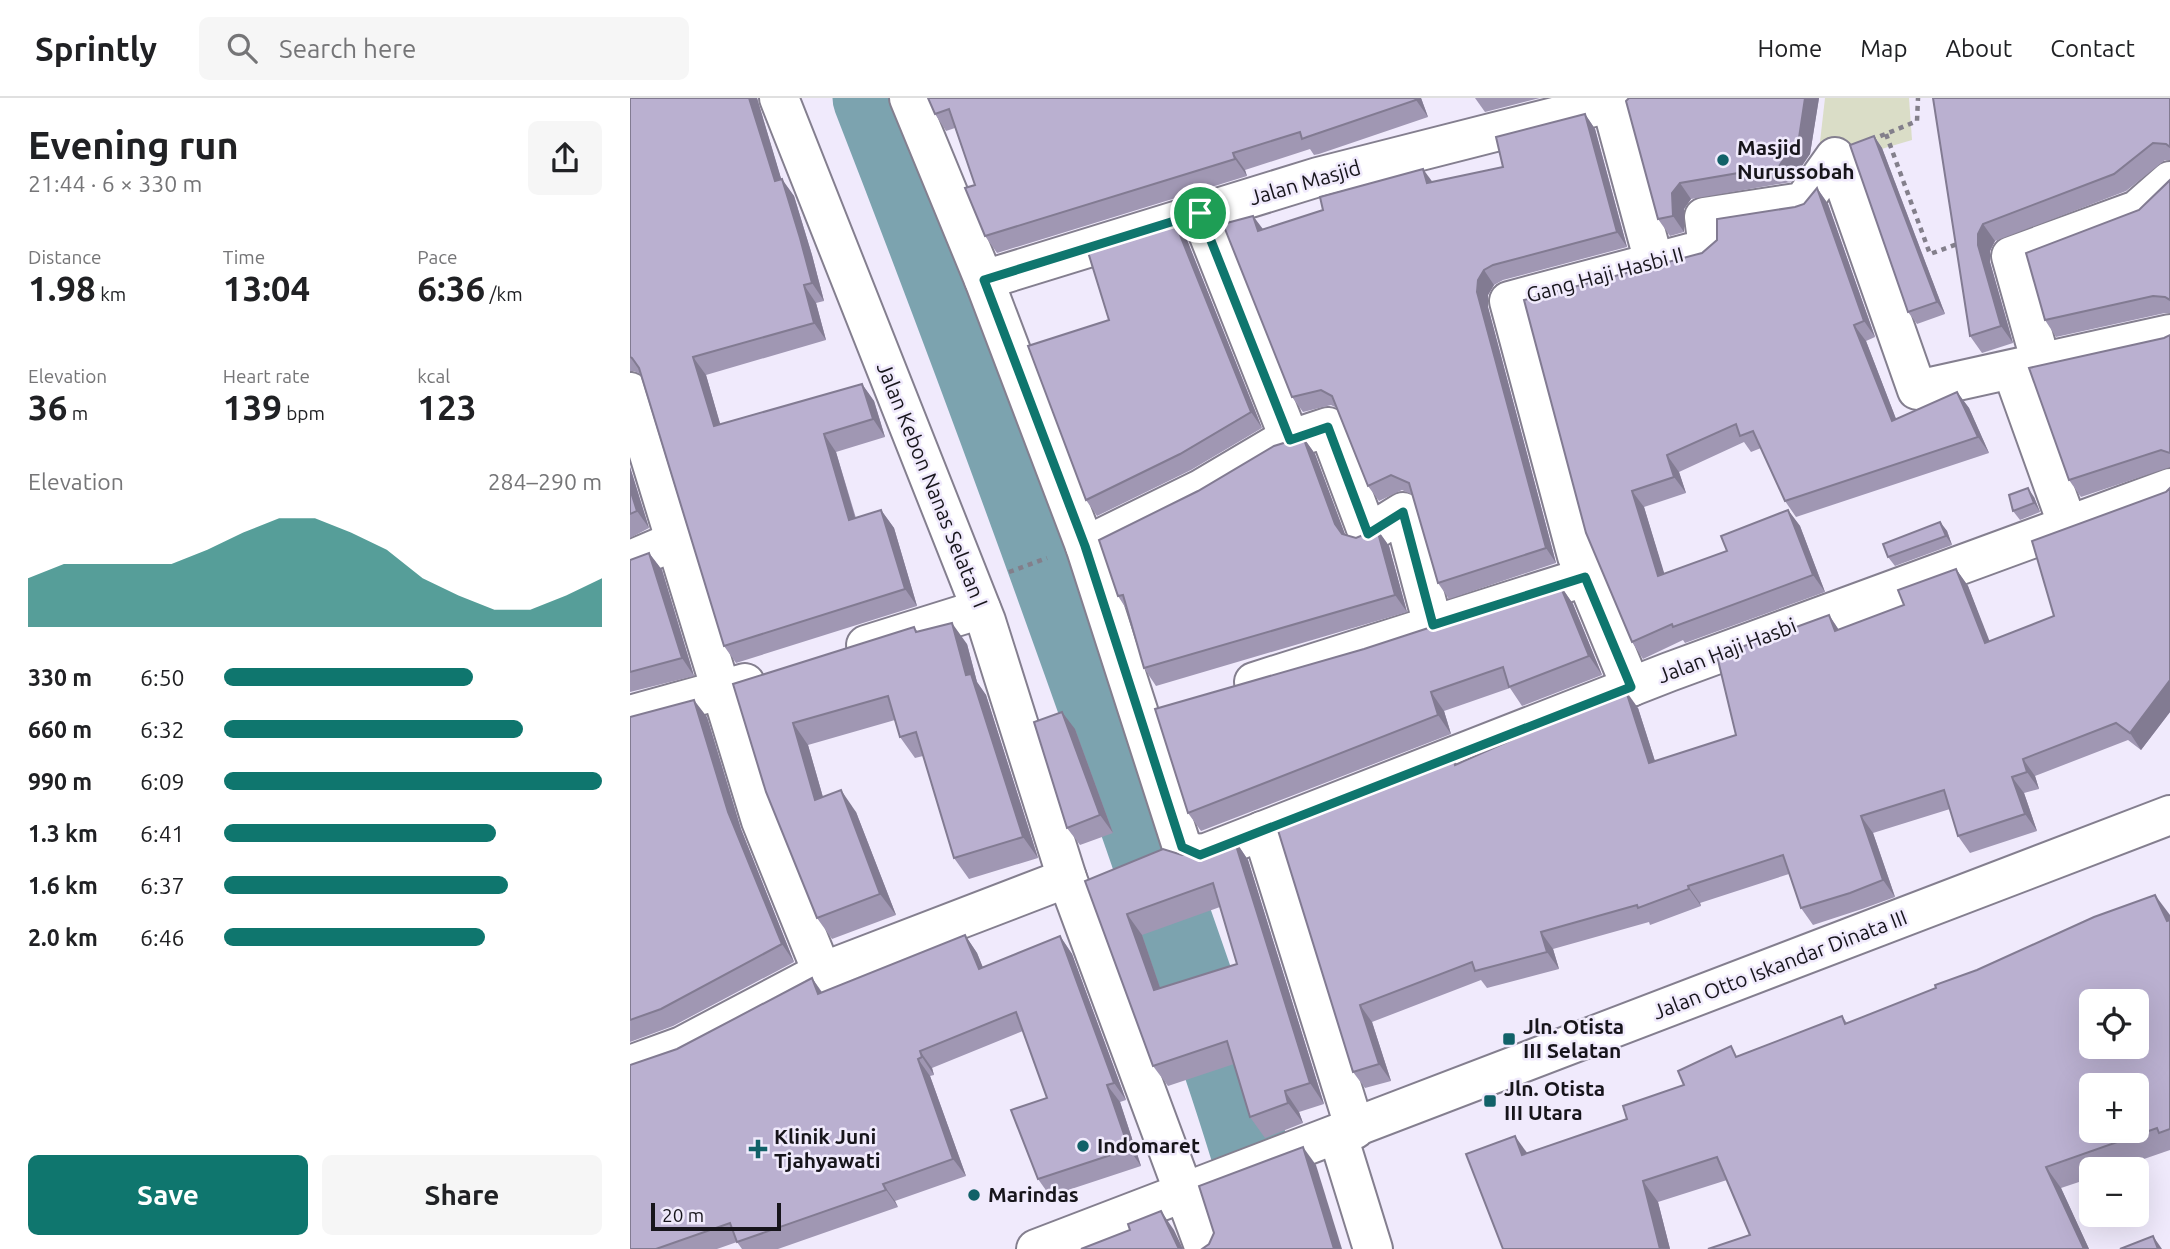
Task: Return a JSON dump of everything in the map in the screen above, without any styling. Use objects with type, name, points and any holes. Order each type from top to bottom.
[{"type":"street","name":"Jalan Kebon Nanas Selatan I","points":[[779,98],[981,609],[1067,878],[1205,1249]]},
{"type":"street","name":"Jalan Haji Hasbi","points":[[909,98],[984,280],[1068,551],[1140,713],[1182,847],[1200,855],[1631,687],[2170,488]]},
{"type":"street","points":[[1620,100],[1654,262]]},
{"type":"street","name":"Jalan Masjid","points":[[984,280],[1318,177],[1620,100]]},
{"type":"street","points":[[1835,157],[1917,390],[2170,334]]},
{"type":"street","name":"Gang Haji Hasbi II","points":[[1631,687],[1573,542],[1509,301],[1708,248],[1704,217],[1803,202],[1835,157]]},
{"type":"street","points":[[2068,526],[2026,367],[2011,256],[2137,210],[2170,181]]},
{"type":"street","points":[[1200,213],[1290,440]]},
{"type":"street","points":[[630,392],[761,821],[822,972]]},
{"type":"street","points":[[1068,551],[1201,489],[1243,462],[1290,440],[1328,427],[1368,534],[1403,512],[1433,625]]},
{"type":"street","points":[[630,560],[675,541]]},
{"type":"street","points":[[1215,692],[1371,647],[1585,577]]},
{"type":"street","points":[[838,654],[981,609]]},
{"type":"street","points":[[630,715],[773,674]]},
{"type":"street","points":[[1140,713],[1178,703]]},
{"type":"street","name":"Jalan Otto Iskandar Dinata III","points":[[1036,1249],[1347,1133],[2170,815]]},
{"type":"street","points":[[1262,831],[1347,1133],[1373,1249]]},
{"type":"street","points":[[630,1065],[682,1046],[822,972],[1067,878]]},
{"type":"path","points":[[1835,157],[1917,121],[1918,98]]},
{"type":"path","points":[[1886,134],[1930,254],[1969,240],[2011,256]]},
{"type":"path","points":[[1000,575],[1068,551]]},
{"type":"green space","points":[[1825,98],[1909,98],[1912,140],[1817,168]]},
{"type":"building","points":[[630,98],[749,98],[775,181],[782,179],[800,238],[812,283],[804,285],[814,323],[693,357],[714,426],[862,384],[873,419],[824,434],[849,520],[881,510],[905,589],[724,646],[639,368],[630,357]]},
{"type":"building","points":[[928,98],[1416,100],[1302,139],[1300,132],[1233,153],[1235,159],[985,236],[965,188],[975,185],[949,109],[935,114]]},
{"type":"building","name":"Masjid Nurussobah","points":[[1629,98],[1805,98],[1799,138],[1779,166],[1680,183],[1672,193],[1673,216],[1658,219],[1626,101]]},
{"type":"building","points":[[1933,98],[2170,98],[2170,147],[2153,143],[2114,174],[1983,224],[1978,234],[1978,245],[2001,326],[1970,336]]},
{"type":"building","points":[[1585,114],[1617,232],[1493,265],[1484,270],[1478,280],[1477,292],[1546,548],[1438,583],[1409,483],[1391,475],[1368,486],[1332,396],[1321,390],[1292,397],[1223,224],[1253,216],[1258,231],[1323,210],[1320,197],[1423,169],[1427,183],[1503,167],[1496,137]]},
{"type":"building","points":[[1874,136],[1937,302],[1908,312],[1850,145]]},
{"type":"building","points":[[2170,180],[2170,300],[2153,296],[2045,320],[2026,253],[2139,210]]},
{"type":"building","points":[[1817,188],[1864,321],[1854,325],[1892,421],[1957,392],[1978,437],[1785,501],[1753,431],[1740,436],[1736,424],[1667,455],[1674,477],[1632,491],[1658,576],[1727,551],[1721,536],[1788,510],[1813,575],[1673,627],[1672,624],[1632,642],[1586,533],[1524,300],[1702,253],[1717,240],[1717,219],[1795,207],[1804,204]]},
{"type":"building","points":[[1176,225],[1251,412],[1180,454],[1086,500],[1028,346],[1109,320],[1088,252]]},
{"type":"building","points":[[2170,335],[2170,453],[2161,450],[2069,480],[2029,368]]},
{"type":"building","points":[[1303,437],[1335,524],[1342,534],[1356,538],[1377,529],[1395,595],[1144,668],[1123,595],[1118,596],[1099,540],[1198,491],[1274,446]]},
{"type":"building","points":[[2028,488],[2034,503],[2013,511],[2009,495]]},
{"type":"building","points":[[2170,488],[2170,680],[2130,733],[2116,723],[2023,759],[2027,772],[2012,777],[2025,814],[1958,836],[1944,790],[1861,816],[1883,880],[1850,893],[1801,908],[1783,855],[1688,886],[1689,889],[1638,908],[1637,905],[1541,932],[1547,952],[1475,971],[1472,962],[1360,1005],[1379,1064],[1353,1072],[1277,827],[1453,758],[1455,765],[1525,734],[1524,731],[1626,691],[1649,763],[1736,735],[1717,656],[1829,615],[1835,631],[1904,605],[1898,590],[1956,569],[1985,643],[2054,616],[2032,541],[2166,492]]},
{"type":"building","points":[[630,489],[637,511],[630,514]]},
{"type":"building","points":[[1940,522],[1946,536],[1888,557],[1883,544]]},
{"type":"building","points":[[649,553],[682,658],[630,672],[630,560]]},
{"type":"building","points":[[1560,585],[1589,656],[1509,687],[1503,667],[1431,692],[1438,715],[1188,813],[1155,709],[1364,649]]},
{"type":"building","points":[[952,623],[966,675],[971,674],[1023,837],[954,858],[916,732],[900,737],[888,696],[793,723],[815,800],[841,790],[880,894],[817,918],[766,792],[733,684],[914,627],[916,632]]},
{"type":"building","points":[[694,700],[728,812],[782,944],[661,1009],[630,1020],[630,717]]},
{"type":"building","points":[[1062,712],[1100,815],[1067,828],[1034,722]]},
{"type":"building","points":[[1234,839],[1310,1083],[1285,1091],[1288,1103],[1250,1117],[1227,1041],[1153,1066],[1085,881],[1163,849],[1182,855],[1194,854]],"holes":[[[1213,883],[1237,964],[1154,990],[1127,914]]]},
{"type":"building","points":[[2155,895],[2167,921],[2170,920],[2170,1129],[2159,1133],[2157,1128],[2149,1131],[2149,1073],[2079,1073],[2079,1143],[2114,1143],[2046,1167],[2084,1249],[1708,1249],[1750,1235],[1717,1157],[1643,1181],[1660,1249],[1503,1249],[1466,1154],[1515,1136],[1522,1155],[1627,1119],[1623,1106],[1684,1085],[1678,1071],[1731,1046],[1736,1057],[1842,1016],[1845,1024],[1977,970],[2094,917]]},
{"type":"building","points":[[965,935],[979,969],[1060,936],[1114,1083],[1107,1085],[1129,1149],[1038,1179],[1011,1110],[1047,1098],[1016,1012],[920,1051],[922,1057],[918,1059],[953,1159],[883,1184],[886,1190],[737,1242],[730,1223],[656,1249],[630,1249],[630,1065],[677,1049],[812,978],[818,994]]},
{"type":"building","points":[[1303,1147],[1334,1249],[1202,1249],[1209,1244],[1214,1233],[1199,1186]]},
{"type":"building","points":[[1161,1211],[1178,1247],[1182,1249],[1081,1249],[1130,1230],[1128,1224]]},
{"type":"building","points":[[2153,1236],[2158,1249],[2120,1249]]},
{"type":"waterway","points":[[872,98],[977,373],[1111,742],[1197,989],[1264,1197],[1278,1249]]},
{"type":"place","name":"Masjid Nurussobah","points":[[1723,160]]},
{"type":"place","name":"Jln. Otista III Selatan","points":[[1509,1039]]},
{"type":"place","name":"Jln. Otista III Utara","points":[[1490,1101]]},
{"type":"place","name":"Indomaret","points":[[1083,1146]]},
{"type":"place","name":"Klinik Juni Tjahyawati","points":[[758,1149]]},
{"type":"place","name":"Marindas","points":[[974,1195]]},
{"type":"route","points":[[1200,213],[1290,440],[1328,427],[1368,534],[1403,512],[1433,625],[1585,577],[1631,687],[1200,855],[1182,847],[1085,546],[984,280],[1200,213]]}]
